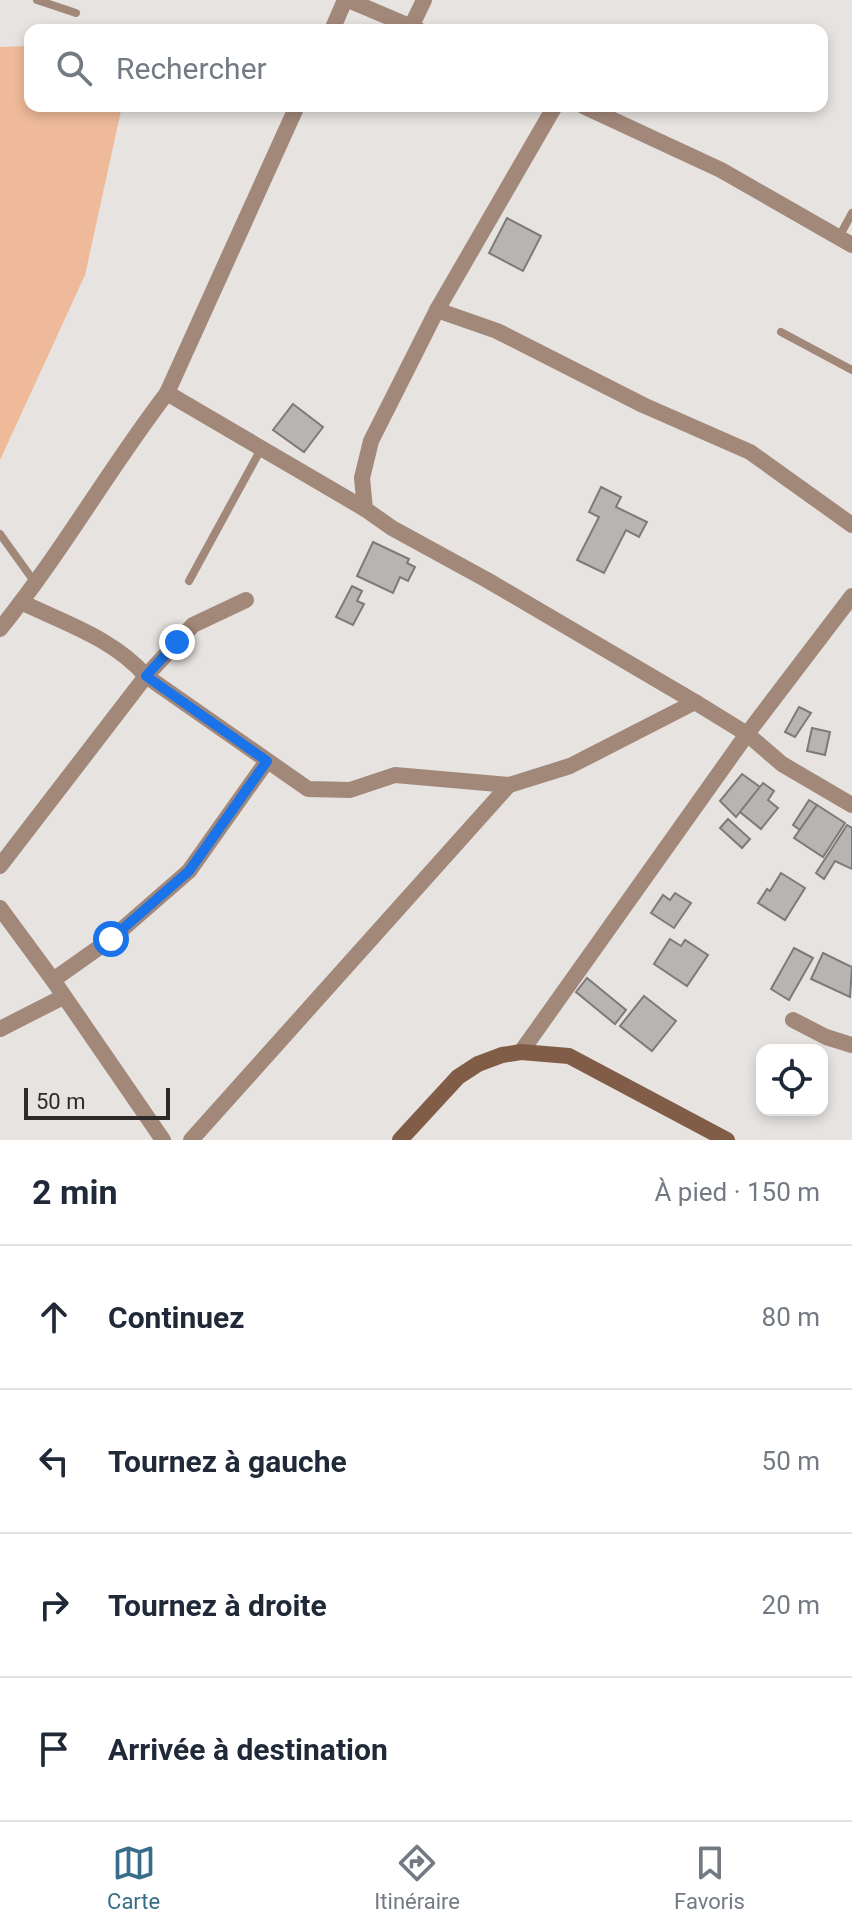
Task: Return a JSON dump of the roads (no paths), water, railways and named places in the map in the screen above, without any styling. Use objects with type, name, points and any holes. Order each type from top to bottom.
[{"type":"street","points":[[335,24],[347,0],[403,24]]},
{"type":"street","points":[[417,24],[424,0]]},
{"type":"street","points":[[0,629],[36,585],[139,428],[167,393],[294,112]]},
{"type":"street","points":[[365,509],[362,478],[371,441],[437,310],[552,112]]},
{"type":"street","points":[[596,112],[721,170],[846,241]]},
{"type":"street","points":[[437,310],[497,331],[643,405],[750,452],[852,525]]},
{"type":"street","points":[[167,393],[365,509],[392,528],[695,702],[747,734],[782,764],[852,805]]},
{"type":"street","points":[[521,1052],[747,734],[852,596]]},
{"type":"street","points":[[0,866],[146,676],[193,625],[246,600]]},
{"type":"street","points":[[21,602],[108,644],[131,659],[146,676],[308,789],[350,790],[395,775],[509,785],[570,766],[695,702]]},
{"type":"street","points":[[53,980],[111,939],[189,871],[267,761]]},
{"type":"street","points":[[191,1140],[509,785]]},
{"type":"street","points":[[0,908],[163,1140]]},
{"type":"street","points":[[0,1029],[63,997]]},
{"type":"street","points":[[793,1020],[826,1037],[852,1045]]},
{"type":"street","points":[[400,1140],[458,1077],[478,1064],[521,1052],[569,1056],[727,1140]]},
{"type":"lane","points":[[37,0],[76,13]]},
{"type":"lane","points":[[846,241],[852,213]]},
{"type":"lane","points":[[781,332],[852,370]]},
{"type":"lane","points":[[189,581],[262,448]]},
{"type":"lane","points":[[0,534],[36,585]]}]
